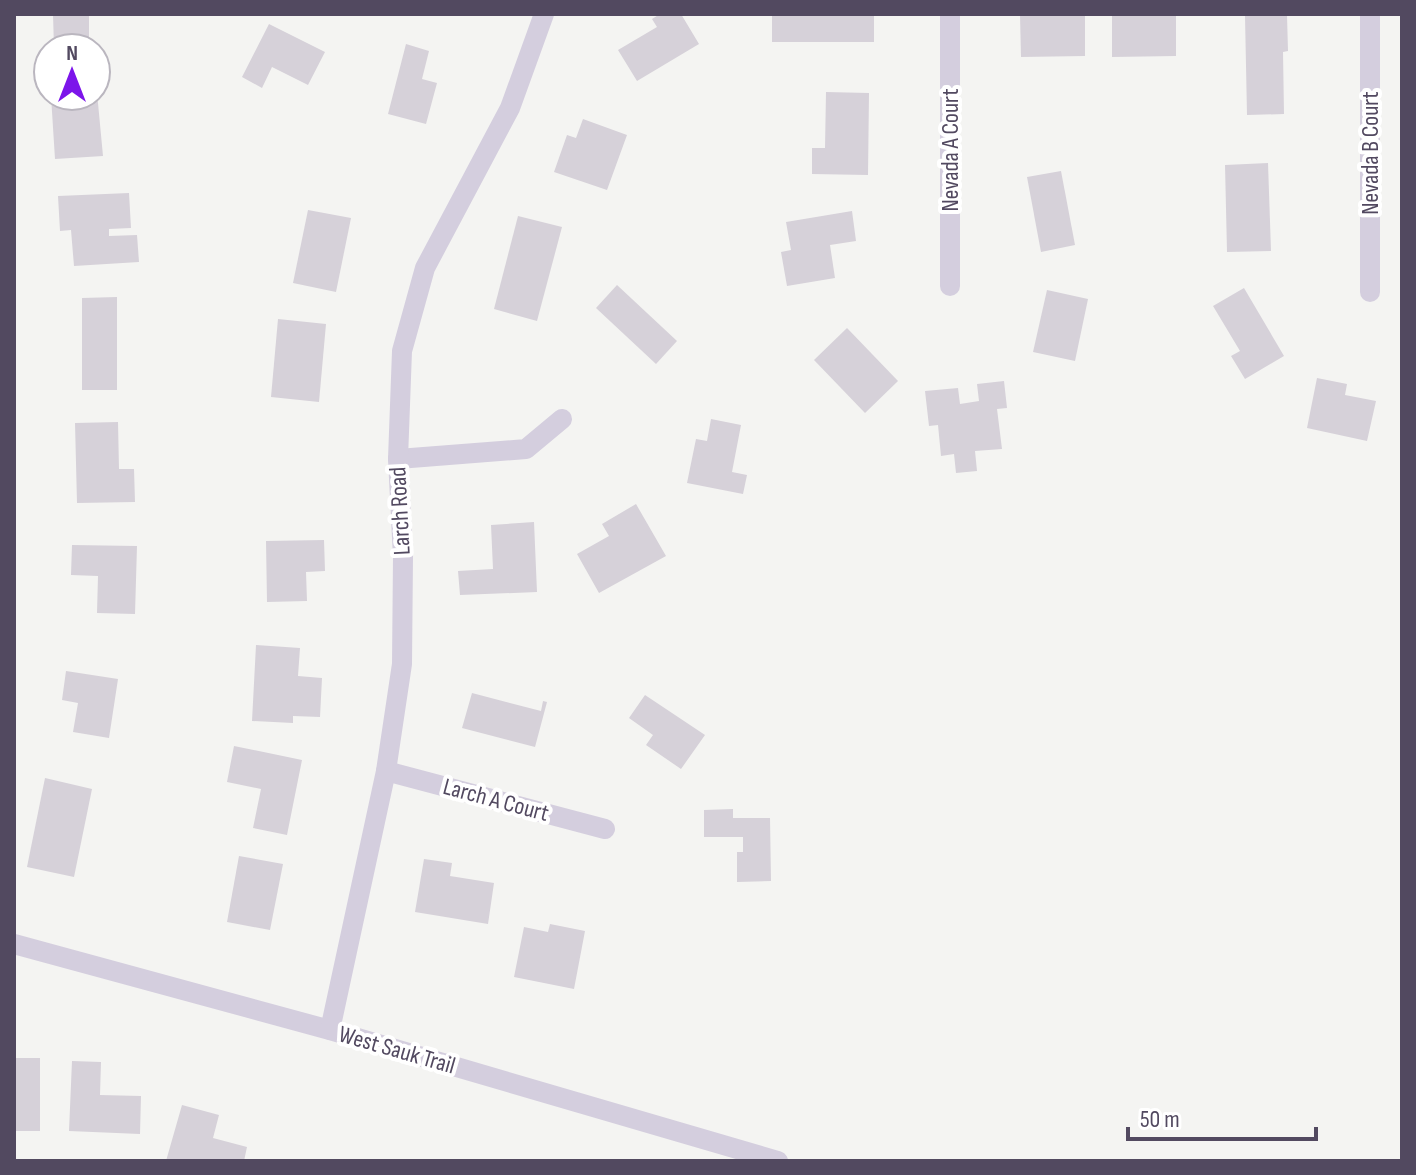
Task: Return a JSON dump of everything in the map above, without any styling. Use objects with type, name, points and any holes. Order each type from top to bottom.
[{"type":"street","name":"Larch Road","points":[[330,1030],[386,771],[402,664],[403,557],[398,459],[402,351],[425,268],[510,108],[544,14]]},
{"type":"street","name":"Nevada A Court","points":[[950,14],[950,286]]},
{"type":"street","name":"Nevada B Court","points":[[1370,14],[1370,292]]},
{"type":"street","points":[[398,459],[526,449],[562,419]]},
{"type":"street","name":"Larch A Court","points":[[386,771],[605,829]]},
{"type":"street","name":"West Sauk Trail","points":[[14,944],[330,1030],[778,1161]]},
{"type":"building","points":[[53,14],[89,14],[89,32],[54,32]]},
{"type":"building","points":[[660,14],[681,14],[699,44],[637,81],[618,50],[657,27],[652,19]]},
{"type":"building","points":[[772,14],[874,14],[874,42],[772,42]]},
{"type":"building","points":[[1085,14],[1085,56],[1021,57],[1020,15]]},
{"type":"building","points":[[1176,15],[1176,56],[1112,57],[1112,16]]},
{"type":"building","points":[[1287,15],[1288,51],[1283,52],[1284,114],[1247,115],[1245,16]]},
{"type":"building","points":[[269,24],[325,52],[308,85],[272,67],[262,88],[242,77]]},
{"type":"building","points":[[406,44],[429,51],[422,79],[437,83],[426,124],[388,114]]},
{"type":"building","points":[[826,92],[869,93],[868,175],[812,174],[812,148],[825,148]]},
{"type":"building","points":[[52,112],[99,112],[103,156],[55,159]]},
{"type":"building","points":[[583,119],[627,135],[607,190],[554,172],[567,135],[576,138]]},
{"type":"building","points":[[1268,163],[1271,251],[1227,252],[1225,165]]},
{"type":"building","points":[[1061,171],[1075,245],[1041,252],[1027,177]]},
{"type":"building","points":[[129,193],[131,228],[109,229],[109,236],[137,235],[139,262],[74,266],[71,230],[60,231],[58,196]]},
{"type":"building","points":[[308,210],[351,218],[336,292],[293,283]]},
{"type":"building","points":[[852,211],[856,241],[830,245],[835,278],[787,286],[781,252],[791,250],[786,222]]},
{"type":"building","points":[[518,216],[562,227],[537,321],[494,309]]},
{"type":"building","points":[[617,285],[677,341],[656,364],[596,308]]},
{"type":"building","points":[[1244,288],[1284,356],[1245,379],[1231,356],[1240,351],[1213,306]]},
{"type":"building","points":[[1047,290],[1088,299],[1075,361],[1033,352]]},
{"type":"building","points":[[117,297],[117,390],[82,390],[82,298]]},
{"type":"building","points":[[278,319],[326,324],[319,402],[271,397]]},
{"type":"building","points":[[847,328],[898,381],[865,413],[814,360]]},
{"type":"building","points":[[1317,378],[1347,384],[1345,395],[1376,401],[1367,441],[1307,428]]},
{"type":"building","points":[[1004,381],[1007,408],[997,409],[1002,449],[975,451],[977,471],[956,473],[954,454],[941,456],[938,425],[929,426],[925,391],[958,388],[960,404],[979,401],[977,384]]},
{"type":"building","points":[[711,419],[741,425],[732,472],[747,475],[743,494],[687,483],[696,439],[707,441]]},
{"type":"building","points":[[118,422],[119,469],[134,469],[135,502],[77,503],[75,423]]},
{"type":"building","points":[[636,504],[666,556],[599,593],[577,554],[609,536],[602,524]]},
{"type":"building","points":[[534,522],[537,592],[460,595],[458,571],[493,569],[491,525]]},
{"type":"building","points":[[324,540],[325,571],[306,572],[307,601],[267,602],[266,541]]},
{"type":"building","points":[[72,545],[137,546],[135,614],[97,613],[98,576],[71,575]]},
{"type":"building","points":[[256,645],[300,648],[298,676],[322,678],[320,717],[293,716],[293,723],[252,721]]},
{"type":"building","points":[[66,671],[118,679],[109,738],[73,732],[78,703],[62,700]]},
{"type":"building","points":[[472,693],[541,711],[543,701],[547,702],[535,747],[462,728]]},
{"type":"building","points":[[645,695],[705,735],[681,769],[646,745],[653,735],[629,718]]},
{"type":"building","points":[[234,746],[302,760],[287,835],[253,828],[261,789],[227,782]]},
{"type":"building","points":[[45,778],[92,789],[74,877],[27,867]]},
{"type":"building","points":[[733,809],[733,818],[770,818],[771,881],[737,882],[737,852],[743,852],[743,837],[704,837],[704,810]]},
{"type":"building","points":[[239,856],[283,864],[270,930],[227,922]]},
{"type":"building","points":[[424,859],[452,863],[450,876],[494,883],[488,924],[415,912]]},
{"type":"building","points":[[550,924],[585,931],[574,989],[514,977],[524,927],[548,932]]},
{"type":"building","points":[[14,1058],[40,1058],[40,1131],[14,1131]]},
{"type":"building","points":[[72,1061],[101,1062],[100,1095],[141,1096],[140,1134],[69,1131]]},
{"type":"building","points":[[182,1105],[219,1115],[213,1138],[247,1147],[244,1161],[166,1161]]}]
